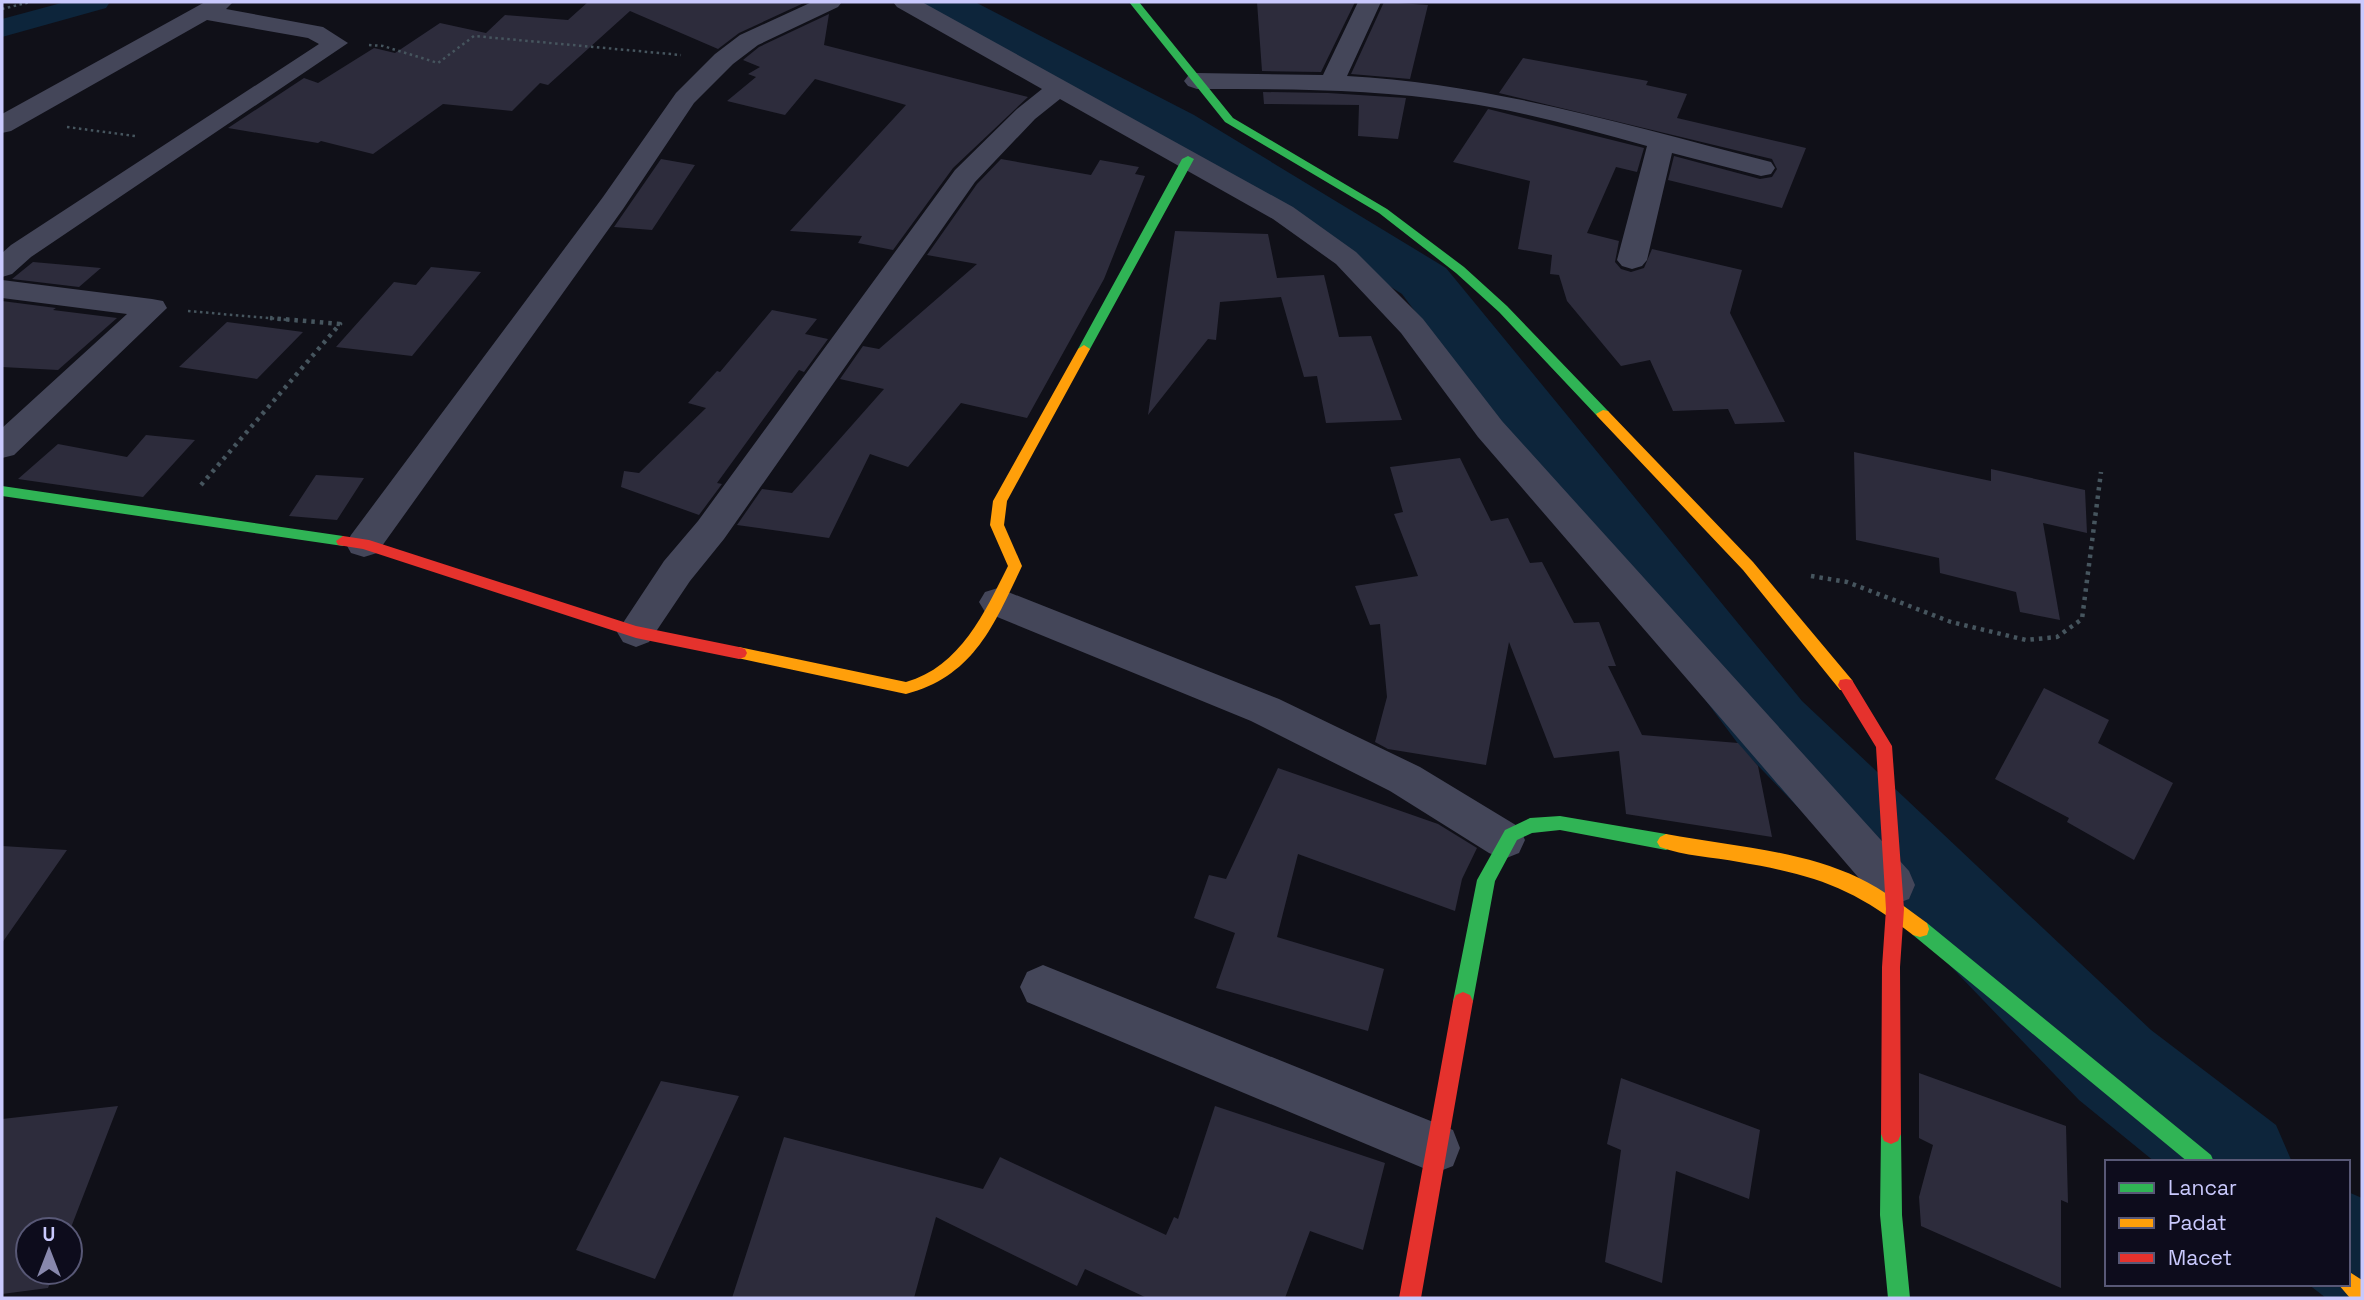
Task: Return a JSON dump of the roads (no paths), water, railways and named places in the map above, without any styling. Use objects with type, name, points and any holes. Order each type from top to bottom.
[{"type":"street","points":[[364,544],[613,203],[685,98],[724,59],[748,40],[830,2]]},
{"type":"street","points":[[905,2],[1283,213],[1346,258],[1403,316],[1490,429],[1894,897],[2202,1160]]},
{"type":"street","points":[[1134,2],[1229,120],[1383,211],[1460,270],[1503,309],[1748,566],[1843,680],[1884,746],[1894,897],[1891,967],[1891,1215],[1899,1298]]},
{"type":"street","points":[[1332,82],[1368,2]]},
{"type":"street","points":[[2,268],[21,251],[337,43],[315,32],[212,7],[7,122]]},
{"type":"street","points":[[1197,80],[1332,82],[1431,91],[1498,101],[1760,168]]},
{"type":"street","points":[[636,632],[677,571],[711,530],[965,176],[1026,114],[1059,87]]},
{"type":"street","points":[[1632,260],[1661,142]]},
{"type":"street","points":[[2,491],[364,544],[636,632],[906,688],[926,685],[949,666],[971,641],[998,602],[1015,566],[997,525],[1000,500],[1188,159]]},
{"type":"street","points":[[2,289],[152,307],[2,447]]},
{"type":"street","points":[[998,602],[1265,710],[1405,779],[1504,840]]},
{"type":"street","points":[[1410,1298],[1435,1148],[1486,880],[1504,840],[1517,829],[1534,823],[1560,823],[1722,851],[1782,863],[1894,897]]},
{"type":"street","points":[[1042,987],[1435,1148]]},
{"type":"waterway","points":[[2,28],[96,2]]},
{"type":"waterway","points":[[938,2],[1175,127],[1424,281],[1772,725],[2115,1065],[2236,1160]]},
{"type":"waterway","points":[[2350,1249],[2362,1258]]}]
